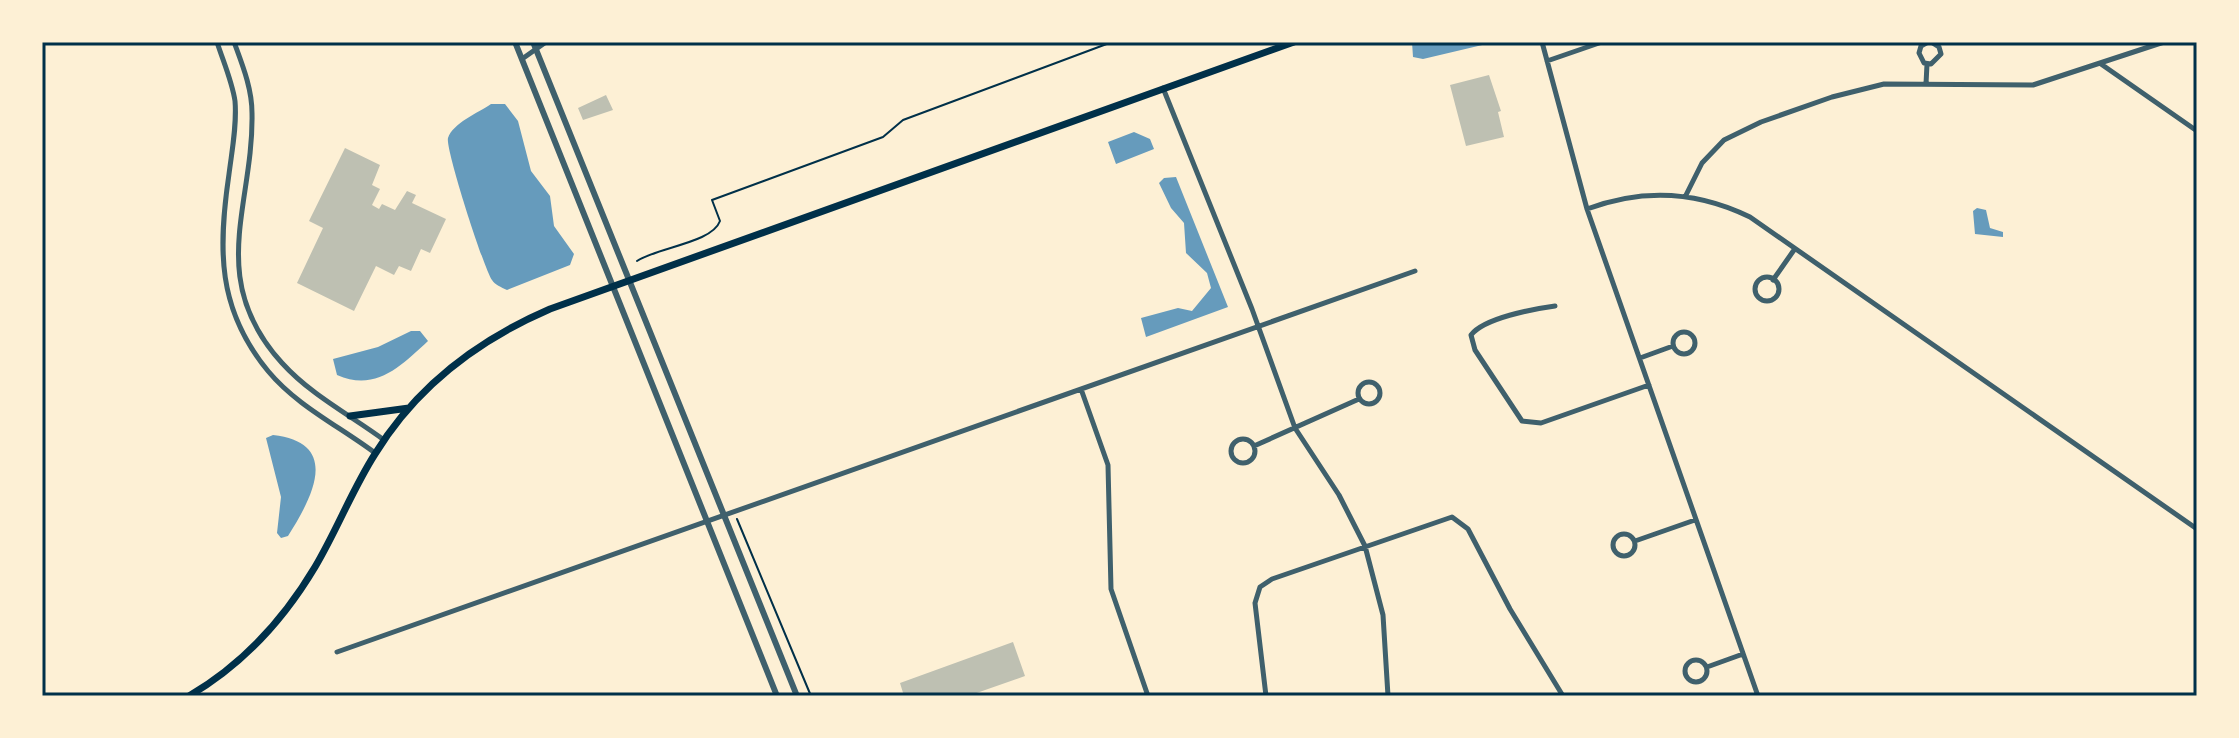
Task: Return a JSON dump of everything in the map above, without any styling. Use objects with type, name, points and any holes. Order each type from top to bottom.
[{"type":"main road","points":[[189,696],[243,656],[288,608],[316,565],[375,453],[409,408],[454,365],[501,332],[550,309],[1294,42]]},
{"type":"main road","points":[[350,416],[409,408]]},
{"type":"street","points":[[217,42],[234,98],[236,123],[221,252],[233,311],[242,332],[269,373],[296,399],[375,453]]},
{"type":"street","points":[[234,42],[252,110],[237,234],[245,295],[267,343],[281,362],[305,385],[384,440]]},
{"type":"street","points":[[515,42],[777,696]]},
{"type":"street","points":[[522,59],[534,44],[546,42]]},
{"type":"street","points":[[1542,42],[1587,209],[1758,696]]},
{"type":"street","points":[[1547,61],[1602,42]]},
{"type":"street","points":[[1926,84],[1927,64],[1919,53],[1921,46],[1930,42],[1939,47],[1941,54],[1938,61],[1927,64]]},
{"type":"street","points":[[1686,195],[1707,156],[1740,130],[1858,90],[1884,84],[2014,87],[2045,82],[2164,42]]},
{"type":"street","points":[[534,44],[797,696]]},
{"type":"street","points":[[2101,64],[2197,131]]},
{"type":"street","points":[[1163,88],[1259,325],[1295,428],[1339,495],[1365,546],[1383,615],[1388,696]]},
{"type":"street","points":[[1587,209],[1625,198],[1686,195],[1750,217],[2197,529]]},
{"type":"street","points":[[1773,280],[1794,250]]},
{"type":"street","points":[[337,652],[1415,271]]},
{"type":"street","points":[[1762,278],[1773,280],[1778,294],[1773,300],[1761,300],[1755,291],[1756,283],[1762,278]]},
{"type":"street","points":[[1555,306],[1527,310],[1479,327],[1471,335],[1475,350],[1522,421],[1541,423],[1649,385]]},
{"type":"street","points":[[1681,332],[1691,334],[1694,340],[1694,347],[1685,354],[1673,346],[1675,336],[1681,332]]},
{"type":"street","points":[[1640,358],[1673,346]]},
{"type":"street","points":[[1366,382],[1372,382],[1379,389],[1374,403],[1367,404],[1359,399],[1359,389],[1366,382]]},
{"type":"street","points":[[1081,389],[1108,465],[1108,563],[1114,603],[1148,696]]},
{"type":"street","points":[[1254,446],[1359,399]]},
{"type":"street","points":[[1248,440],[1254,446],[1254,457],[1248,462],[1240,462],[1232,455],[1237,441],[1248,440]]},
{"type":"street","points":[[1266,696],[1255,603],[1260,587],[1272,579],[1440,518],[1460,520],[1563,696]]},
{"type":"street","points":[[1635,541],[1630,555],[1619,555],[1614,549],[1614,541],[1623,534],[1635,541],[1695,520]]},
{"type":"street","points":[[1707,667],[1703,661],[1694,659],[1686,666],[1686,676],[1693,682],[1702,680],[1707,667],[1743,654]]},
{"type":"path","points":[[637,261],[647,254],[714,232],[720,221],[712,200],[883,137],[903,120],[1112,42]]},
{"type":"path","points":[[733,510],[811,696]]},
{"type":"water","points":[[1412,42],[1495,42],[1423,59],[1413,57]]},
{"type":"water","points":[[491,104],[505,104],[518,121],[531,171],[550,196],[554,226],[574,254],[570,265],[507,290],[492,280],[488,271],[452,163],[448,138],[466,119]]},
{"type":"water","points":[[1134,132],[1150,139],[1154,149],[1116,164],[1108,142]]},
{"type":"water","points":[[1176,177],[1228,307],[1146,337],[1141,318],[1178,308],[1192,311],[1211,288],[1207,273],[1186,253],[1184,223],[1171,208],[1159,183],[1164,178]]},
{"type":"water","points":[[1977,208],[1986,210],[1990,228],[2003,232],[2003,237],[1975,234],[1973,211]]},
{"type":"water","points":[[411,331],[420,331],[428,341],[387,374],[364,380],[337,375],[333,359],[378,347]]},
{"type":"water","points":[[273,435],[294,440],[308,449],[314,460],[312,489],[288,536],[281,538],[277,533],[281,497],[266,438]]},
{"type":"building","points":[[1489,75],[1501,111],[1498,112],[1504,137],[1466,146],[1450,85]]},
{"type":"building","points":[[606,95],[613,110],[583,120],[578,108]]},
{"type":"building","points":[[345,148],[380,165],[372,185],[380,189],[372,205],[379,209],[382,204],[395,210],[407,191],[416,195],[412,203],[446,219],[430,253],[421,249],[411,271],[399,266],[394,275],[376,266],[354,311],[297,283],[323,228],[309,221]]},
{"type":"building","points":[[1013,642],[1025,676],[968,696],[904,696],[900,683]]}]
